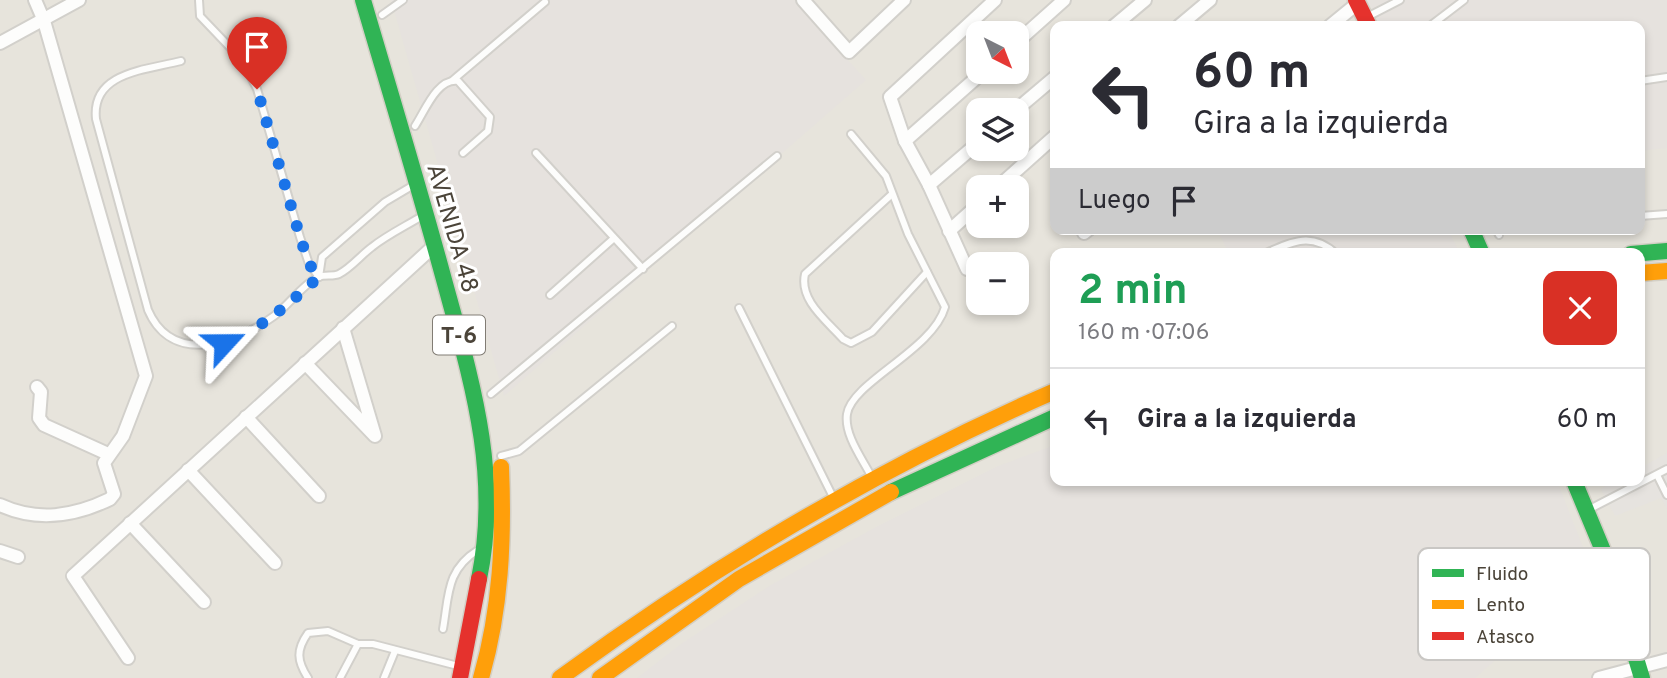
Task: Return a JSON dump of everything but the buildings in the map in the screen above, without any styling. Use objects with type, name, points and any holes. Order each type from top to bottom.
[{"type":"main road","name":"AVENIDA 48","points":[[363,0],[426,214],[472,384],[485,447],[486,546],[462,672]]},
{"type":"main road","points":[[1357,1],[1367,21]]},
{"type":"main road","name":"AVENIDA 48","points":[[380,8],[491,394],[501,456],[503,502],[498,578],[488,659],[481,678]]},
{"type":"main road","points":[[1645,253],[1667,251]]},
{"type":"main road","points":[[1645,273],[1667,271]]},
{"type":"main road","points":[[560,678],[737,553],[832,497],[967,428],[1050,393]]},
{"type":"main road","points":[[600,678],[739,579],[887,494],[1050,419]]},
{"type":"main road","points":[[1576,486],[1602,548]]},
{"type":"main road","points":[[488,659],[496,678]]},
{"type":"street","points":[[0,505],[23,516],[47,518],[105,502],[114,494],[104,463],[123,436],[146,376],[44,20],[35,0]]},
{"type":"street","points":[[0,43],[79,0]]},
{"type":"street","points":[[807,1],[849,52],[904,0]]},
{"type":"street","points":[[966,268],[929,185],[905,141],[890,96],[995,0]]},
{"type":"street","points":[[1029,31],[1064,0]]},
{"type":"street","points":[[1120,21],[1145,0]]},
{"type":"street","points":[[1185,21],[1210,0]]},
{"type":"street","points":[[1335,21],[1357,1]]},
{"type":"street","points":[[1029,99],[1050,81]]},
{"type":"street","points":[[905,141],[969,84]]},
{"type":"street","points":[[1011,175],[1050,140]]},
{"type":"street","points":[[929,185],[966,153]]},
{"type":"street","points":[[949,231],[966,216]]},
{"type":"street","points":[[128,658],[73,576],[434,246]]},
{"type":"street","points":[[305,363],[374,436],[343,328]]},
{"type":"street","points":[[37,387],[41,392],[39,418],[44,425],[108,454]]},
{"type":"street","points":[[246,417],[319,496]]},
{"type":"street","points":[[188,470],[275,563]]},
{"type":"street","points":[[130,523],[204,602]]},
{"type":"street","points":[[0,551],[18,557]]},
{"type":"street","points":[[1599,678],[1640,672],[1667,660]]},
{"type":"lane","points":[[199,0],[200,16],[242,60],[257,89],[300,237],[309,264],[319,277]]},
{"type":"lane","points":[[380,8],[404,0]]},
{"type":"lane","points":[[1368,21],[1400,0]]},
{"type":"lane","points":[[1437,21],[1464,0]]},
{"type":"lane","points":[[415,126],[441,87],[453,80],[545,2]]},
{"type":"lane","points":[[181,61],[116,78],[102,90],[94,103],[154,325],[170,338],[189,344],[224,343],[257,328],[319,277],[338,275],[374,245],[426,214]]},
{"type":"lane","points":[[1645,80],[1667,77]]},
{"type":"lane","points":[[453,80],[458,81],[490,117],[488,131],[463,153]]},
{"type":"lane","points":[[851,134],[886,176],[891,195],[945,307],[941,322],[852,401],[847,415],[851,438],[871,476]]},
{"type":"lane","points":[[536,153],[643,269]]},
{"type":"lane","points":[[491,394],[777,156]]},
{"type":"lane","points":[[319,277],[322,257],[385,202],[417,183]]},
{"type":"lane","points":[[891,195],[805,274],[802,285],[805,295],[842,339],[851,342],[873,332],[928,272]]},
{"type":"lane","points":[[1645,216],[1667,214]]},
{"type":"lane","points":[[550,295],[613,239]]},
{"type":"lane","points":[[1278,248],[1292,242],[1313,240],[1324,242],[1330,248]]},
{"type":"lane","points":[[739,308],[832,497]]},
{"type":"lane","points":[[501,456],[519,450],[672,326]]},
{"type":"lane","points":[[1645,481],[1667,469]]},
{"type":"lane","points":[[1657,475],[1667,495]]},
{"type":"lane","points":[[1586,511],[1635,486]]},
{"type":"lane","points":[[443,629],[452,575],[461,563],[486,546]]},
{"type":"lane","points":[[307,678],[299,662],[299,645],[308,633],[328,631],[358,644],[366,642],[462,672]]},
{"type":"lane","points":[[340,678],[358,644]]},
{"type":"lane","points":[[384,678],[396,651]]},
{"type":"shaded area","points":[[0,0],[1667,0],[1667,678],[0,678]]},
{"type":"shaded area","points":[[391,0],[794,0],[866,80],[504,396]]},
{"type":"shaded area","points":[[1367,0],[1667,0],[1667,148],[1645,150],[1645,21],[1378,21]]},
{"type":"shaded area","points":[[1220,235],[1451,235],[1457,248],[1226,248]]},
{"type":"shaded area","points":[[1050,447],[1050,486],[1559,486],[1583,548],[1418,548],[1418,660],[1496,660],[1475,678],[637,678],[681,644],[771,585],[876,527],[998,466]]},
{"type":"shaded area","points":[[1667,453],[1667,509],[1661,498],[1615,516],[1601,489],[1606,486],[1645,486],[1645,465]]},
{"type":"traffic: fast","points":[[363,0],[464,352],[480,426],[487,501],[479,579]]},
{"type":"traffic: fast","points":[[1474,235],[1479,248]]},
{"type":"traffic: fast","points":[[1645,253],[1667,251]]},
{"type":"traffic: fast","points":[[891,492],[1050,419]]},
{"type":"traffic: fast","points":[[1576,486],[1602,548]]},
{"type":"traffic: fast","points":[[1637,660],[1642,678]]},
{"type":"traffic: slow","points":[[1645,273],[1667,271]]},
{"type":"traffic: slow","points":[[560,678],[678,596],[800,521],[925,452],[1050,393]]},
{"type":"traffic: slow","points":[[481,678],[493,626],[500,574],[501,467]]},
{"type":"traffic: slow","points":[[600,678],[739,579],[891,492]]},
{"type":"traffic: jam","points":[[1356,0],[1366,21]]},
{"type":"traffic: jam","points":[[460,678],[479,579]]},
{"type":"route","points":[[224,343],[247,334],[276,315],[319,277],[309,264],[300,237],[275,141],[257,89]]}]
